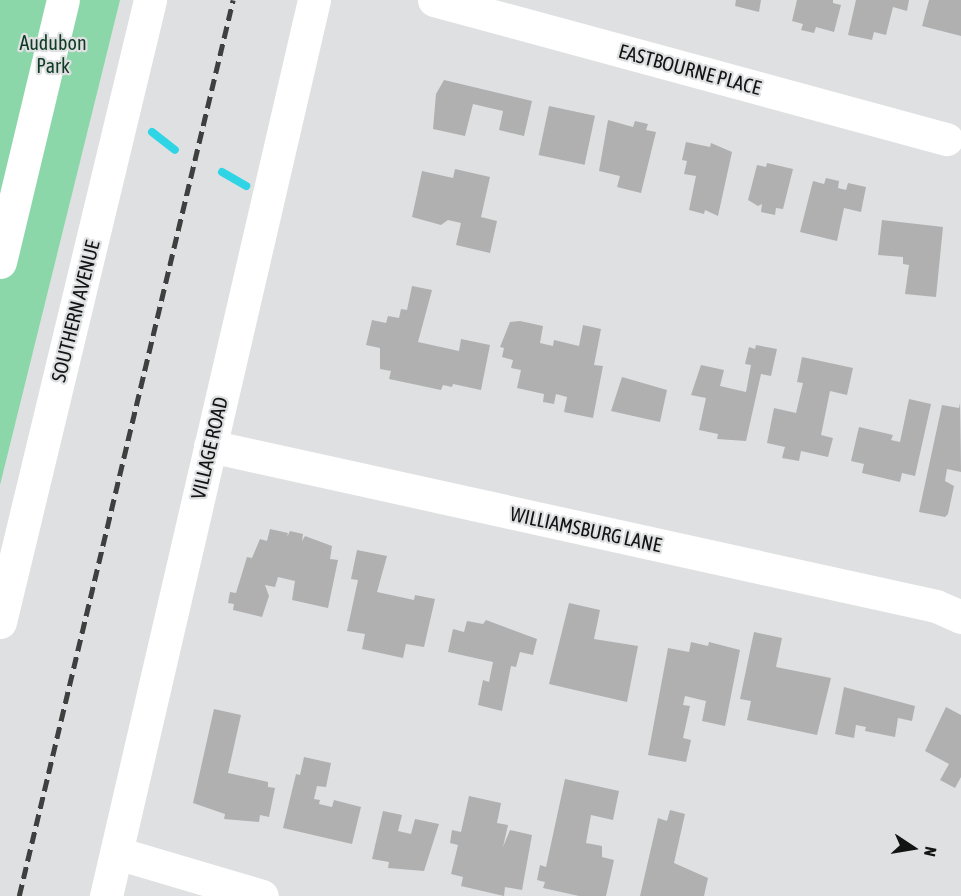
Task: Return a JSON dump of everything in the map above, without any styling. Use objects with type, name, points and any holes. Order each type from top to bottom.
[{"type":"street","points":[[0,262],[63,0]]},
{"type":"street","name":"SOUTHERN AVENUE","points":[[0,622],[150,0]]},
{"type":"street","name":"VILLAGE ROAD","points":[[106,896],[314,0]]},
{"type":"street","name":"EASTBOURNE PLACE","points":[[434,0],[946,139]]},
{"type":"street","name":"WILLIAMSBURG LANE","points":[[210,446],[936,606],[961,617]]},
{"type":"street","points":[[117,853],[262,896]]},
{"type":"green space","name":"Audubon Park","points":[[0,0],[120,0],[0,485]]},
{"type":"building","points":[[736,0],[761,0],[759,12],[735,6]]},
{"type":"building","points":[[797,0],[833,0],[833,3],[841,5],[834,32],[816,27],[814,33],[801,30],[803,24],[792,21]]},
{"type":"building","points":[[856,0],[909,0],[907,11],[893,7],[886,35],[874,32],[872,40],[848,35]]},
{"type":"building","points":[[929,0],[961,0],[961,36],[922,26]]},
{"type":"building","points":[[444,80],[532,101],[524,136],[499,130],[503,111],[473,104],[465,136],[433,129],[436,94]]},
{"type":"building","points":[[549,106],[595,116],[585,165],[539,155]]},
{"type":"building","points":[[608,120],[633,127],[635,121],[648,124],[646,130],[656,132],[641,193],[617,187],[620,176],[599,171]]},
{"type":"building","points":[[686,142],[710,147],[711,143],[732,152],[718,216],[705,210],[704,214],[689,210],[696,176],[684,174],[687,161],[682,160]]},
{"type":"building","points":[[767,163],[793,169],[783,209],[776,208],[775,215],[761,212],[762,204],[758,206],[748,200],[757,165],[766,167]]},
{"type":"building","points":[[455,169],[490,177],[481,217],[497,221],[490,253],[456,245],[461,223],[448,220],[441,225],[412,217],[422,171],[453,178]]},
{"type":"building","points":[[826,178],[839,181],[838,188],[846,190],[848,183],[866,187],[861,212],[844,208],[837,241],[800,232],[813,181],[824,184]]},
{"type":"building","points":[[882,220],[943,227],[936,297],[905,294],[909,265],[903,264],[903,257],[878,255]]},
{"type":"building","points":[[412,286],[432,290],[418,342],[459,351],[461,339],[490,345],[481,390],[453,384],[452,387],[443,385],[441,390],[389,379],[391,371],[380,369],[380,348],[366,345],[372,320],[386,323],[388,316],[399,318],[401,309],[407,310]]},
{"type":"building","points":[[520,321],[543,326],[540,343],[553,346],[554,340],[579,346],[583,325],[601,329],[594,365],[603,366],[593,418],[564,412],[567,397],[556,394],[554,404],[543,402],[544,394],[517,388],[521,370],[511,368],[513,360],[502,357],[504,348],[500,347],[510,322]]},
{"type":"building","points":[[756,345],[777,349],[771,376],[761,374],[746,441],[717,439],[718,434],[699,430],[706,398],[691,395],[701,365],[724,370],[720,386],[746,392],[751,365],[745,364],[749,347],[755,349]]},
{"type":"building","points":[[802,357],[853,368],[847,395],[830,391],[821,435],[833,438],[828,457],[801,451],[799,461],[782,458],[785,447],[767,443],[774,408],[796,413],[803,383],[797,382]]},
{"type":"building","points":[[622,377],[667,390],[660,422],[611,411]]},
{"type":"building","points":[[909,399],[931,404],[915,476],[902,473],[900,482],[862,473],[864,464],[851,461],[859,427],[893,435],[891,440],[900,442]]},
{"type":"building","points":[[960,403],[961,472],[947,469],[945,481],[954,486],[948,514],[945,517],[919,512],[942,405],[959,408]]},
{"type":"building","points":[[270,529],[288,533],[287,537],[290,531],[303,534],[302,541],[305,536],[332,546],[330,559],[338,560],[328,608],[292,600],[295,581],[278,577],[275,587],[265,585],[269,596],[262,617],[233,610],[234,604],[228,603],[230,592],[236,593],[247,557],[252,558],[260,539],[267,541]]},
{"type":"building","points":[[357,550],[387,556],[377,592],[414,600],[415,595],[435,599],[424,647],[406,644],[403,658],[362,649],[365,634],[347,631],[358,580],[351,579]]},
{"type":"building","points":[[569,603],[600,610],[594,639],[638,646],[627,702],[549,684]]},
{"type":"building","points":[[486,620],[537,639],[533,655],[520,652],[516,667],[511,666],[502,711],[478,705],[483,680],[489,682],[493,662],[448,652],[453,629],[464,632],[467,621],[483,624]]},
{"type":"building","points":[[754,632],[782,638],[776,667],[831,678],[817,735],[747,720],[751,701],[740,699]]},
{"type":"building","points":[[691,642],[708,646],[709,642],[740,650],[725,726],[702,721],[706,701],[685,696],[683,705],[690,706],[683,738],[691,740],[686,762],[648,755],[668,648],[689,652]]},
{"type":"building","points":[[844,687],[915,706],[912,721],[898,718],[895,737],[865,731],[866,727],[856,725],[854,738],[835,734]]},
{"type":"building","points":[[946,707],[961,715],[961,777],[955,788],[940,780],[949,764],[925,751]]},
{"type":"building","points":[[214,709],[241,715],[228,773],[268,782],[268,787],[275,788],[269,817],[260,815],[259,822],[224,819],[225,814],[193,803]]},
{"type":"building","points":[[304,757],[331,763],[326,787],[317,786],[314,799],[320,800],[319,804],[332,807],[334,800],[361,807],[352,844],[283,828],[296,774],[300,775]]},
{"type":"building","points":[[565,779],[619,791],[613,820],[591,815],[586,843],[602,846],[602,857],[614,860],[606,896],[579,896],[543,888],[545,882],[537,880],[540,865],[546,867]]},
{"type":"building","points":[[469,796],[501,803],[497,823],[508,825],[503,847],[510,830],[532,835],[522,890],[505,887],[504,896],[461,886],[463,877],[451,874],[458,845],[450,843],[452,830],[461,832]]},
{"type":"building","points":[[670,810],[685,814],[674,863],[708,878],[704,896],[640,896],[658,818],[667,821]]},
{"type":"building","points":[[383,811],[402,815],[398,831],[411,834],[415,819],[439,824],[424,871],[388,868],[389,862],[372,859]]},
{"type":"waterway","points":[[152,132],[175,150]]},
{"type":"waterway","points":[[222,172],[246,186]]},
{"type":"railway","points":[[19,896],[233,0]]}]
